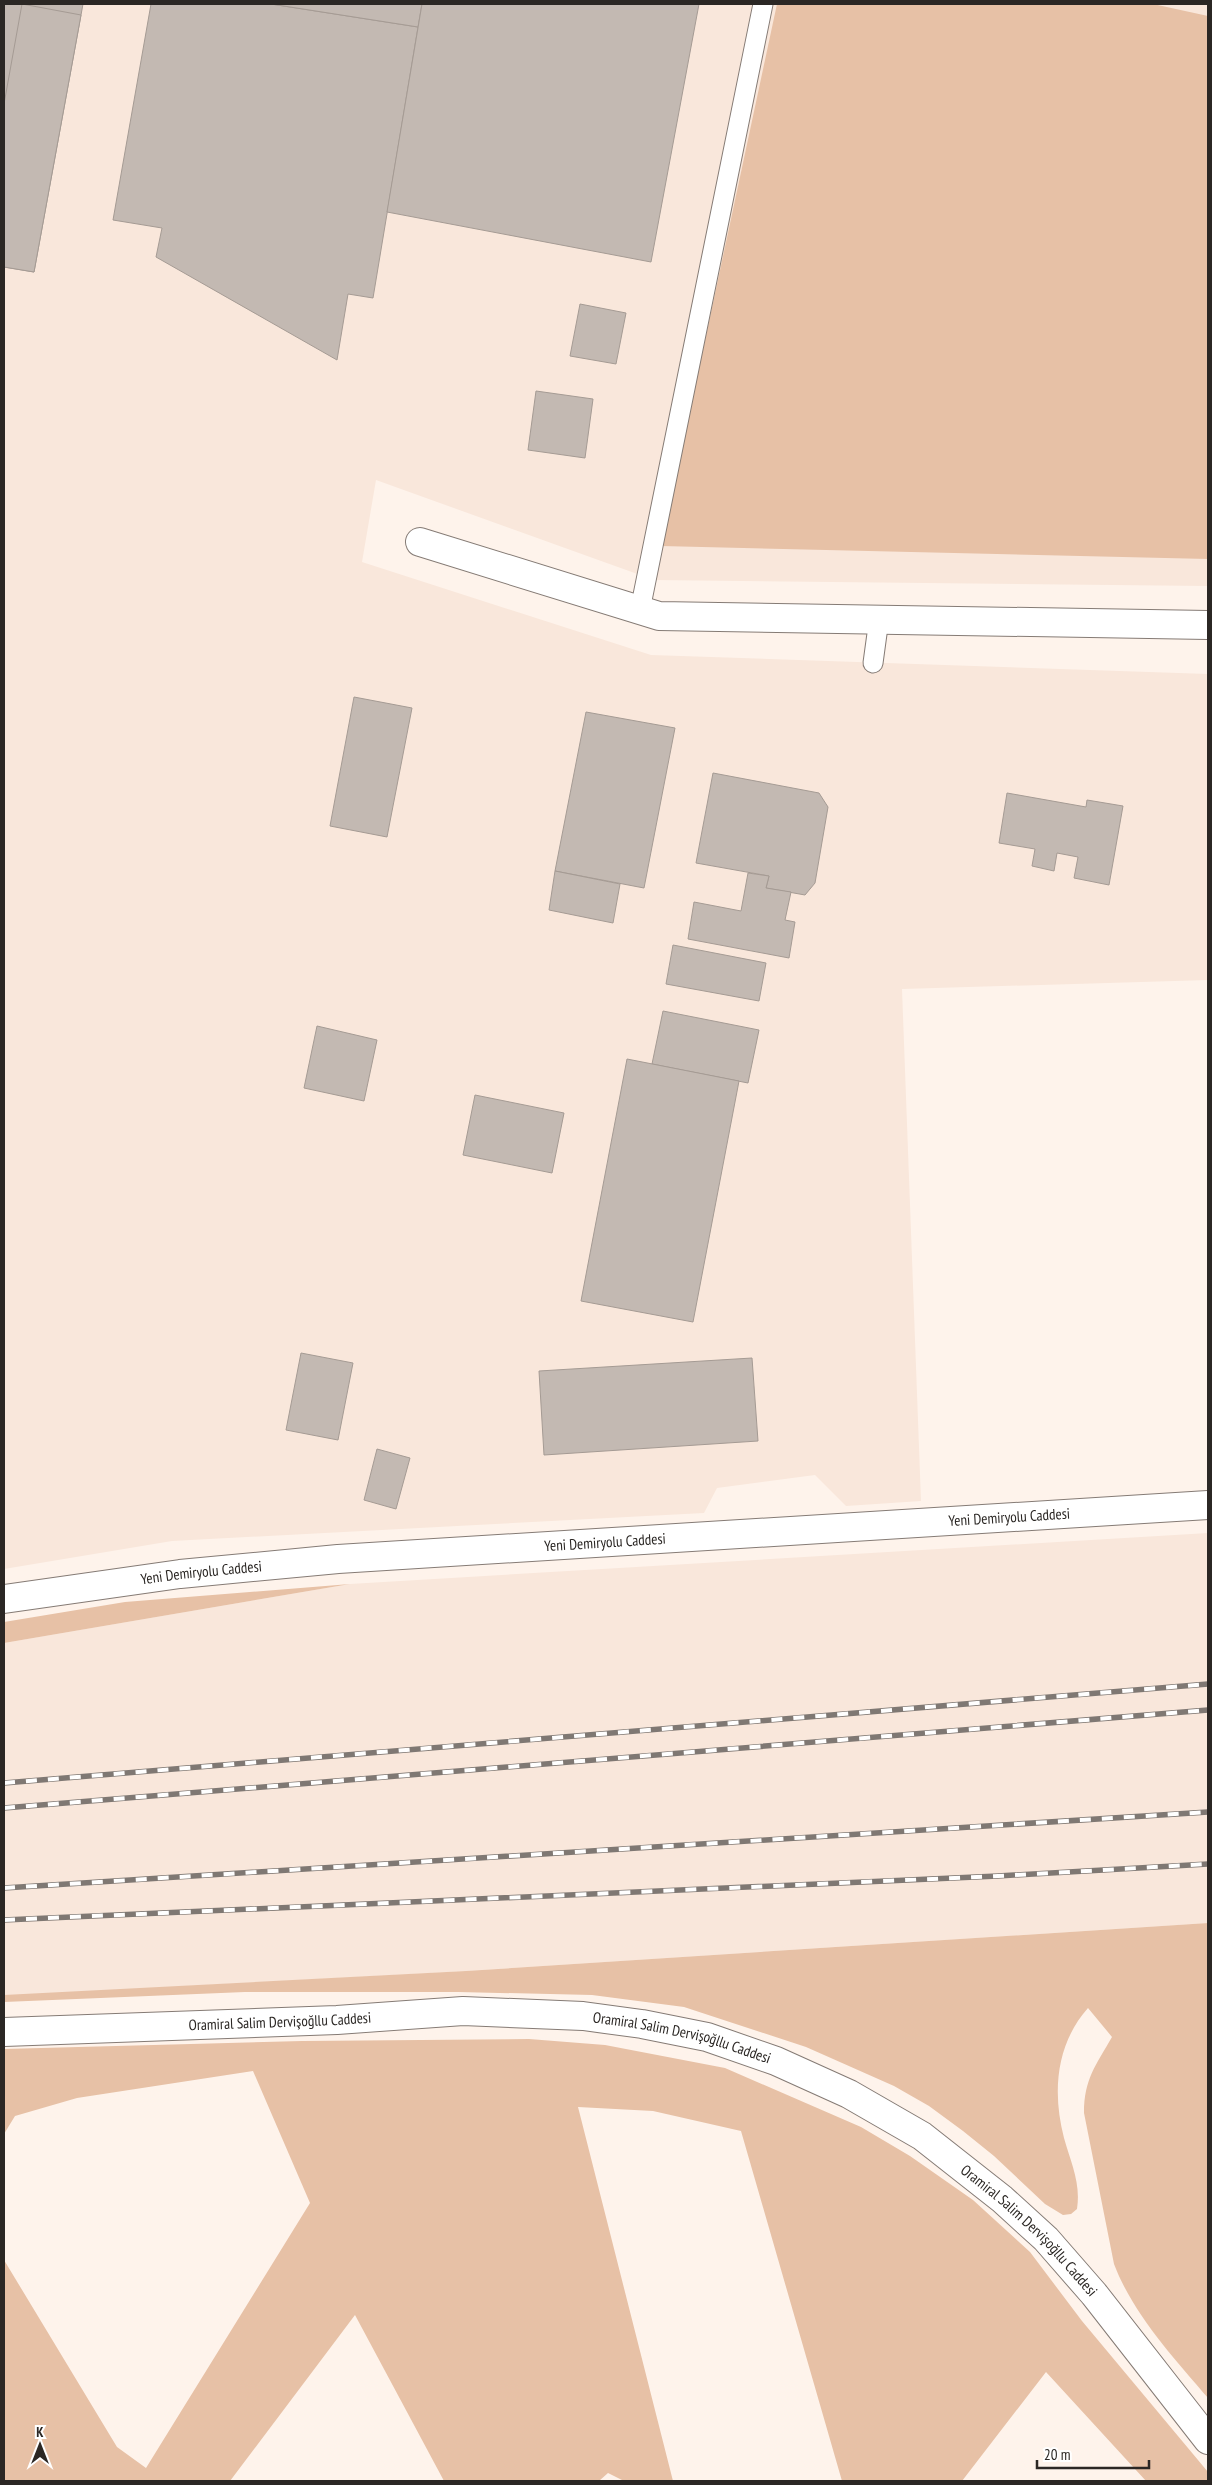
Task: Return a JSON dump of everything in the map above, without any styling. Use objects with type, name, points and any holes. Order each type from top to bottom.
[{"type":"street","points":[[420,542],[659,616],[1208,625]]},
{"type":"street","name":"Yeni Demiryolu Caddesi","points":[[4,1600],[180,1574],[338,1559],[1208,1506]]},
{"type":"street","name":"Oramiral Salim Dervişoğllu Caddesi","points":[[4,2032],[337,2020],[463,2011],[583,2016],[642,2024],[707,2037],[776,2061],[849,2094],[922,2136],[1002,2199],[1046,2239],[1082,2280],[1208,2440]]},
{"type":"lane","points":[[640,610],[763,4]]},
{"type":"lane","points":[[872,663],[879,620]]},
{"type":"shaded area","points":[[4,4],[1208,4],[1208,586],[654,580],[376,480],[362,562],[651,655],[1208,674],[1208,980],[902,989],[921,1501],[846,1506],[815,1475],[717,1488],[704,1513],[172,1541],[4,1569]]},
{"type":"shaded area","points":[[777,4],[1153,4],[1208,16],[1208,559],[661,546]]},
{"type":"shaded area","points":[[1208,1533],[1208,1923],[466,1971],[4,1996],[4,1643],[350,1584]]},
{"type":"shaded area","points":[[350,1584],[4,1643],[4,1622],[125,1602]]},
{"type":"shaded area","points":[[1208,1923],[1208,2398],[1143,2318],[1114,2264],[1084,2113],[1089,2081],[1096,2064],[1112,2037],[1088,2008],[1077,2022],[1069,2037],[1060,2069],[1058,2103],[1060,2121],[1078,2190],[1077,2209],[1071,2214],[1063,2215],[1045,2204],[994,2156],[963,2131],[929,2106],[894,2086],[806,2047],[684,2007],[592,1995],[458,1992],[245,1992],[4,2002],[4,1995],[466,1971]]},
{"type":"shaded area","points":[[529,2039],[605,2045],[725,2068],[861,2127],[910,2156],[973,2200],[1030,2252],[1082,2321],[1208,2472],[1208,2481],[1146,2481],[1046,2372],[962,2481],[842,2481],[741,2131],[653,2111],[578,2107],[673,2481],[624,2481],[608,2473],[599,2481],[444,2481],[355,2315],[230,2481],[4,2481],[4,2260],[117,2447],[146,2468],[310,2203],[253,2071],[77,2098],[15,2116],[4,2134],[4,2049],[302,2041]]},
{"type":"building","points":[[4,4],[83,4],[34,272],[4,267]]},
{"type":"building","points":[[22,4],[81,15],[34,272],[4,267],[4,104]]},
{"type":"building","points":[[151,4],[271,4],[418,27],[373,298],[348,294],[337,360],[156,257],[162,228],[113,220]]},
{"type":"building","points":[[271,4],[422,4],[418,27]]},
{"type":"building","points":[[422,4],[699,4],[651,262],[387,212]]},
{"type":"building","points":[[580,304],[626,313],[616,364],[570,356]]},
{"type":"building","points":[[536,391],[593,399],[585,458],[528,450]]},
{"type":"building","points":[[354,697],[412,708],[387,837],[330,826]]},
{"type":"building","points":[[586,712],[675,728],[644,888],[555,871]]},
{"type":"building","points":[[713,773],[819,793],[828,807],[815,883],[805,895],[766,888],[769,876],[696,863]]},
{"type":"building","points":[[1007,793],[1086,807],[1087,800],[1123,806],[1109,885],[1074,878],[1078,857],[1057,853],[1054,871],[1032,866],[1035,849],[999,843]]},
{"type":"building","points":[[555,871],[620,884],[613,923],[549,910]]},
{"type":"building","points":[[748,873],[769,876],[766,888],[791,892],[785,920],[795,922],[789,958],[688,939],[694,902],[741,911]]},
{"type":"building","points":[[673,945],[766,963],[759,1001],[666,984]]},
{"type":"building","points":[[663,1011],[759,1030],[748,1083],[652,1064]]},
{"type":"building","points":[[317,1026],[377,1040],[364,1101],[304,1088]]},
{"type":"building","points":[[627,1059],[739,1081],[693,1322],[581,1301]]},
{"type":"building","points":[[475,1095],[564,1113],[552,1173],[463,1155]]},
{"type":"building","points":[[301,1353],[353,1363],[338,1440],[286,1430]]},
{"type":"building","points":[[752,1358],[758,1441],[544,1455],[539,1371]]},
{"type":"building","points":[[377,1449],[410,1458],[396,1509],[364,1500]]},
{"type":"railway","points":[[4,1783],[1208,1684]]},
{"type":"railway","points":[[4,1808],[1208,1710]]},
{"type":"railway","points":[[4,1888],[1208,1812]]},
{"type":"railway","points":[[4,1920],[998,1876],[1208,1864]]}]
